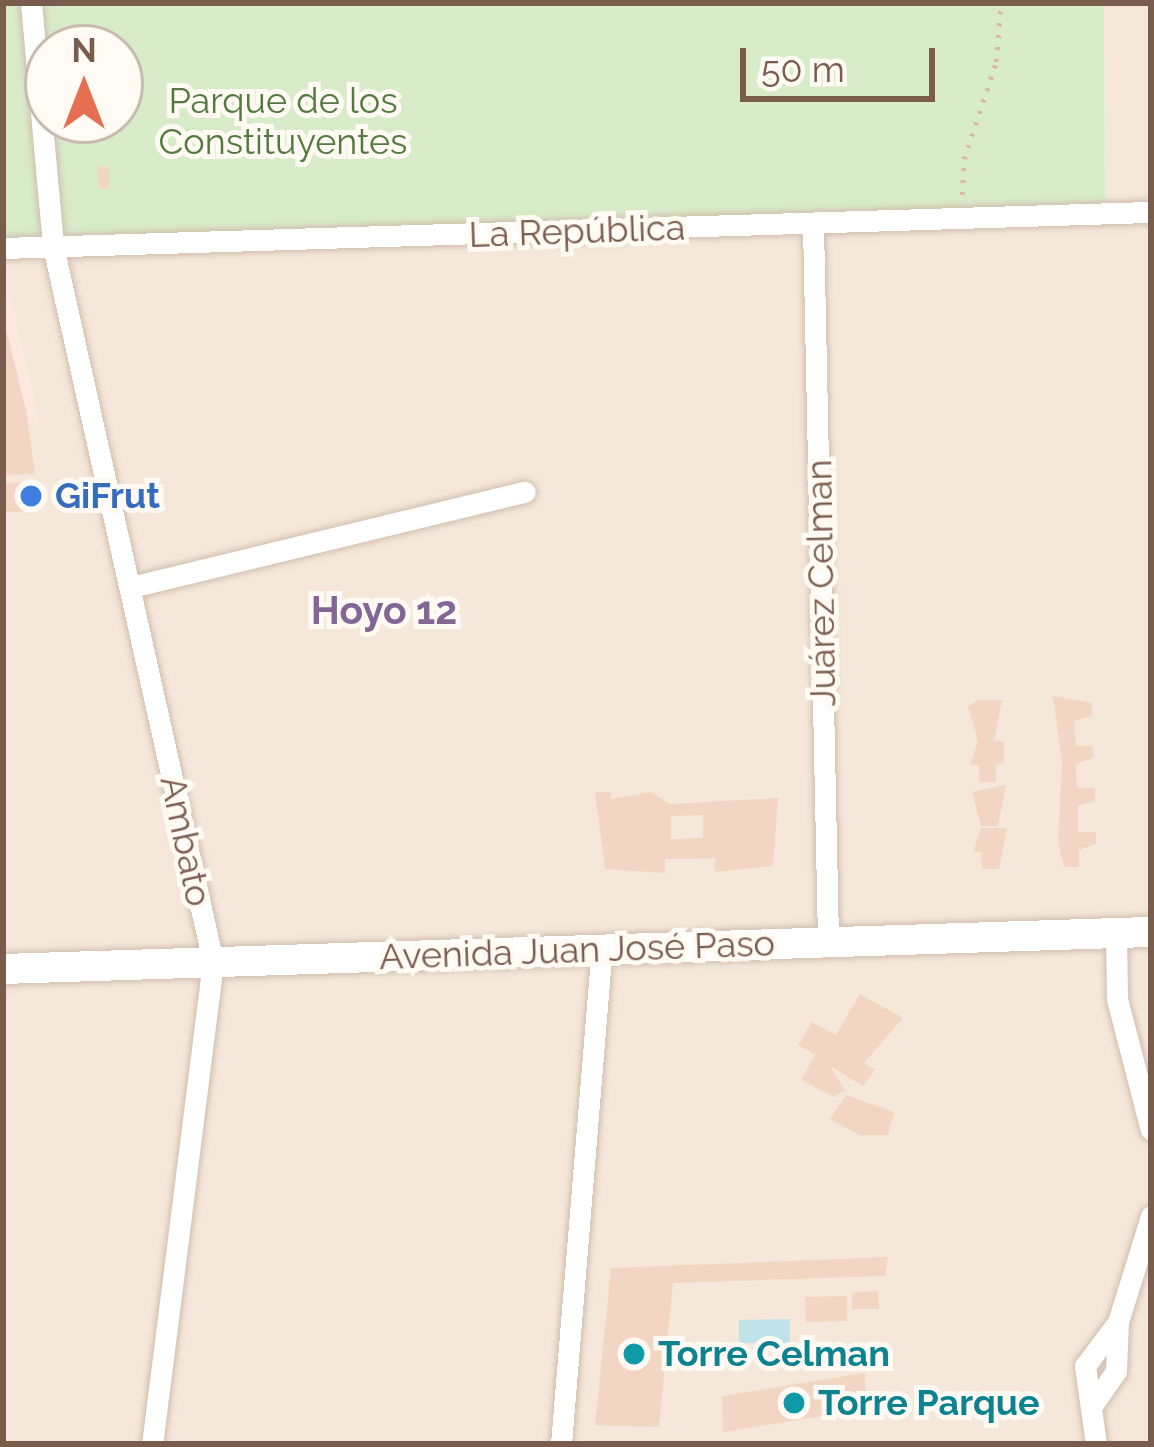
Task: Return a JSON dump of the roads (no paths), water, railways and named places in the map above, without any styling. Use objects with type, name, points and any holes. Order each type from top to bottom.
[{"type":"main road","name":"Avenida Juan José Paso","points":[[3,969],[1151,932]]},
{"type":"street","name":"Ambato","points":[[31,10],[53,246],[213,962],[152,1444]]},
{"type":"street","name":"La República","points":[[3,248],[1151,212]]},
{"type":"street","name":"Juárez Celman","points":[[812,224],[829,942]]},
{"type":"street","points":[[131,586],[525,492]]},
{"type":"street","points":[[1115,933],[1117,999],[1151,1130]]},
{"type":"street","points":[[561,1444],[602,950]]},
{"type":"street","points":[[1096,1444],[1089,1353],[1118,1322],[1151,1216]]},
{"type":"water","points":[[790,1319],[790,1343],[739,1343],[739,1320]]},
{"type":"place","name":"GiFrut","points":[[31,496]]},
{"type":"place","name":"Torre Celman","points":[[634,1354]]},
{"type":"place","name":"Torre Parque","points":[[794,1403]]},
{"type":"district","name":"Hoyo 12","points":[[384,610]]},
{"type":"park label","name":"Parque de los Constituyentes","points":[[283,120]]}]
